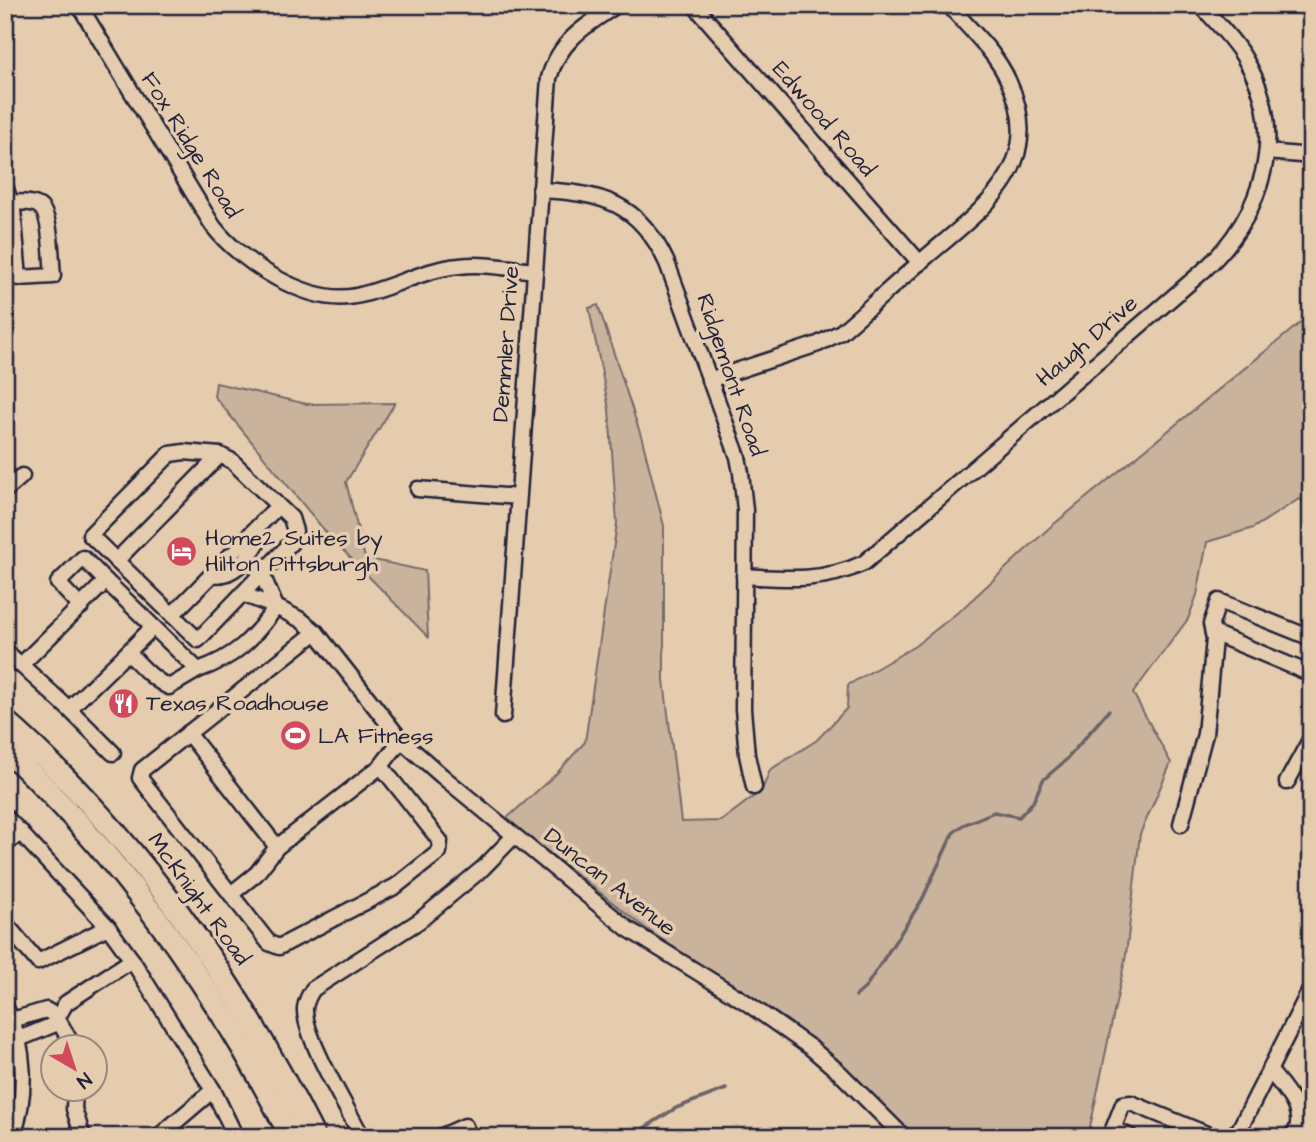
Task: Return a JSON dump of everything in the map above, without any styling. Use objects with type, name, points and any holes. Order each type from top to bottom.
[{"type":"highway","name":"McKnight Road","points":[[5,721],[92,806],[169,896],[236,994],[314,1137]]},
{"type":"highway","name":"McKnight Road","points":[[5,748],[95,839],[152,909],[232,1026],[292,1137]]},
{"type":"street","name":"Fox Ridge Road","points":[[79,5],[213,226],[233,250],[259,268],[318,295],[345,298],[459,266],[534,271]]},
{"type":"street","name":"Demmler Drive","points":[[502,716],[547,90],[552,66],[567,40],[617,5]]},
{"type":"street","name":"Edwood Road","points":[[694,5],[920,263]]},
{"type":"street","points":[[709,380],[818,344],[841,332],[1002,189],[1019,144],[1017,103],[1008,79],[993,56],[949,5]]},
{"type":"street","name":"Haugh Drive","points":[[744,576],[797,579],[827,576],[852,569],[876,554],[1217,258],[1247,218],[1260,187],[1267,152],[1265,119],[1252,73],[1237,47],[1201,5]]},
{"type":"street","points":[[1267,152],[1311,156]]},
{"type":"street","points":[[5,186],[11,202],[19,278],[52,276],[47,217],[41,207],[33,203],[11,202]]},
{"type":"street","name":"Ridgemont Road","points":[[540,190],[601,197],[631,213],[643,223],[667,263],[709,380],[741,473],[745,510],[743,709],[747,755],[754,787]]},
{"type":"street","points":[[170,454],[220,455],[232,461],[290,518],[295,531],[291,543],[198,640],[90,535],[170,454]]},
{"type":"street","points":[[116,561],[220,455]]},
{"type":"street","points":[[5,491],[22,477]]},
{"type":"street","points":[[418,489],[518,497]]},
{"type":"street","points":[[172,615],[278,506]]},
{"type":"street","points":[[212,574],[226,575],[247,557],[258,542],[255,530]]},
{"type":"street","points":[[81,607],[58,583],[83,558],[198,670]]},
{"type":"street","points":[[128,652],[159,683],[169,687],[198,670],[233,656],[259,631],[276,607],[262,574]]},
{"type":"street","points":[[21,665],[106,581]]},
{"type":"street","name":"Duncan Avenue","points":[[242,594],[276,607],[301,620],[316,632],[401,740],[514,836],[645,940],[793,1034],[840,1073],[904,1137]]},
{"type":"street","points":[[1181,824],[1205,734],[1213,633],[1211,624],[1219,601],[1311,638]]},
{"type":"street","points":[[69,709],[153,627]]},
{"type":"street","points":[[316,632],[142,770],[140,778],[269,943],[279,947],[397,886],[439,852],[440,841],[381,766]]},
{"type":"street","points":[[1213,633],[1311,674]]},
{"type":"street","points":[[5,651],[113,753]]},
{"type":"street","points":[[188,733],[277,847]]},
{"type":"street","points":[[1287,782],[1311,738]]},
{"type":"street","points":[[232,894],[256,874],[277,847],[381,766],[401,740]]},
{"type":"street","points":[[5,816],[108,927],[132,960],[214,1090],[236,1137]]},
{"type":"street","points":[[5,845],[21,832]]},
{"type":"street","points":[[362,1137],[310,1034],[305,1010],[308,997],[313,989],[419,921],[483,869],[514,836]]},
{"type":"street","points":[[5,923],[38,962],[108,927]]},
{"type":"street","points":[[19,1039],[53,1025],[66,1003],[132,960]]},
{"type":"street","points":[[1238,1135],[1311,988]]},
{"type":"street","points":[[5,1006],[19,1039],[22,1089],[13,1137]]},
{"type":"street","points":[[12,1020],[46,1010],[56,1016],[66,1034]]},
{"type":"street","points":[[1269,1070],[1299,1117],[1292,1137]]},
{"type":"street","points":[[158,1137],[214,1090]]},
{"type":"street","points":[[1131,1137],[1111,1133],[1118,1110],[1123,1104],[1131,1103],[1214,1137]]},
{"type":"street","points":[[75,1104],[75,1115],[83,1137]]},
{"type":"street","points":[[440,1137],[465,1126],[469,1137]]},
{"type":"shaded area","points":[[598,305],[642,439],[664,526],[664,680],[681,822],[721,821],[762,790],[770,770],[817,740],[847,708],[848,685],[915,646],[962,609],[1048,529],[1311,314],[1311,503],[1299,499],[1253,528],[1207,542],[1197,595],[1188,619],[1133,693],[1171,763],[1140,834],[1126,955],[1088,1137],[913,1137],[830,1054],[790,1022],[653,934],[506,819],[557,773],[585,742],[617,523],[609,409],[589,308]]},
{"type":"shaded area","points":[[216,383],[307,404],[395,403],[346,482],[365,558],[425,571],[428,637],[329,536],[214,396]]},
{"type":"waterway","points":[[856,996],[865,988],[922,900],[953,833],[963,825],[994,812],[1019,817],[1033,802],[1043,780],[1066,760],[1109,710]]},
{"type":"waterway","points":[[630,1137],[676,1108],[726,1089]]},
{"type":"place","name":"Home2 Suites by Hilton Pittsburgh","points":[[182,551]]},
{"type":"place","name":"Texas Roadhouse","points":[[123,703]]},
{"type":"place","name":"LA Fitness","points":[[295,736]]}]
